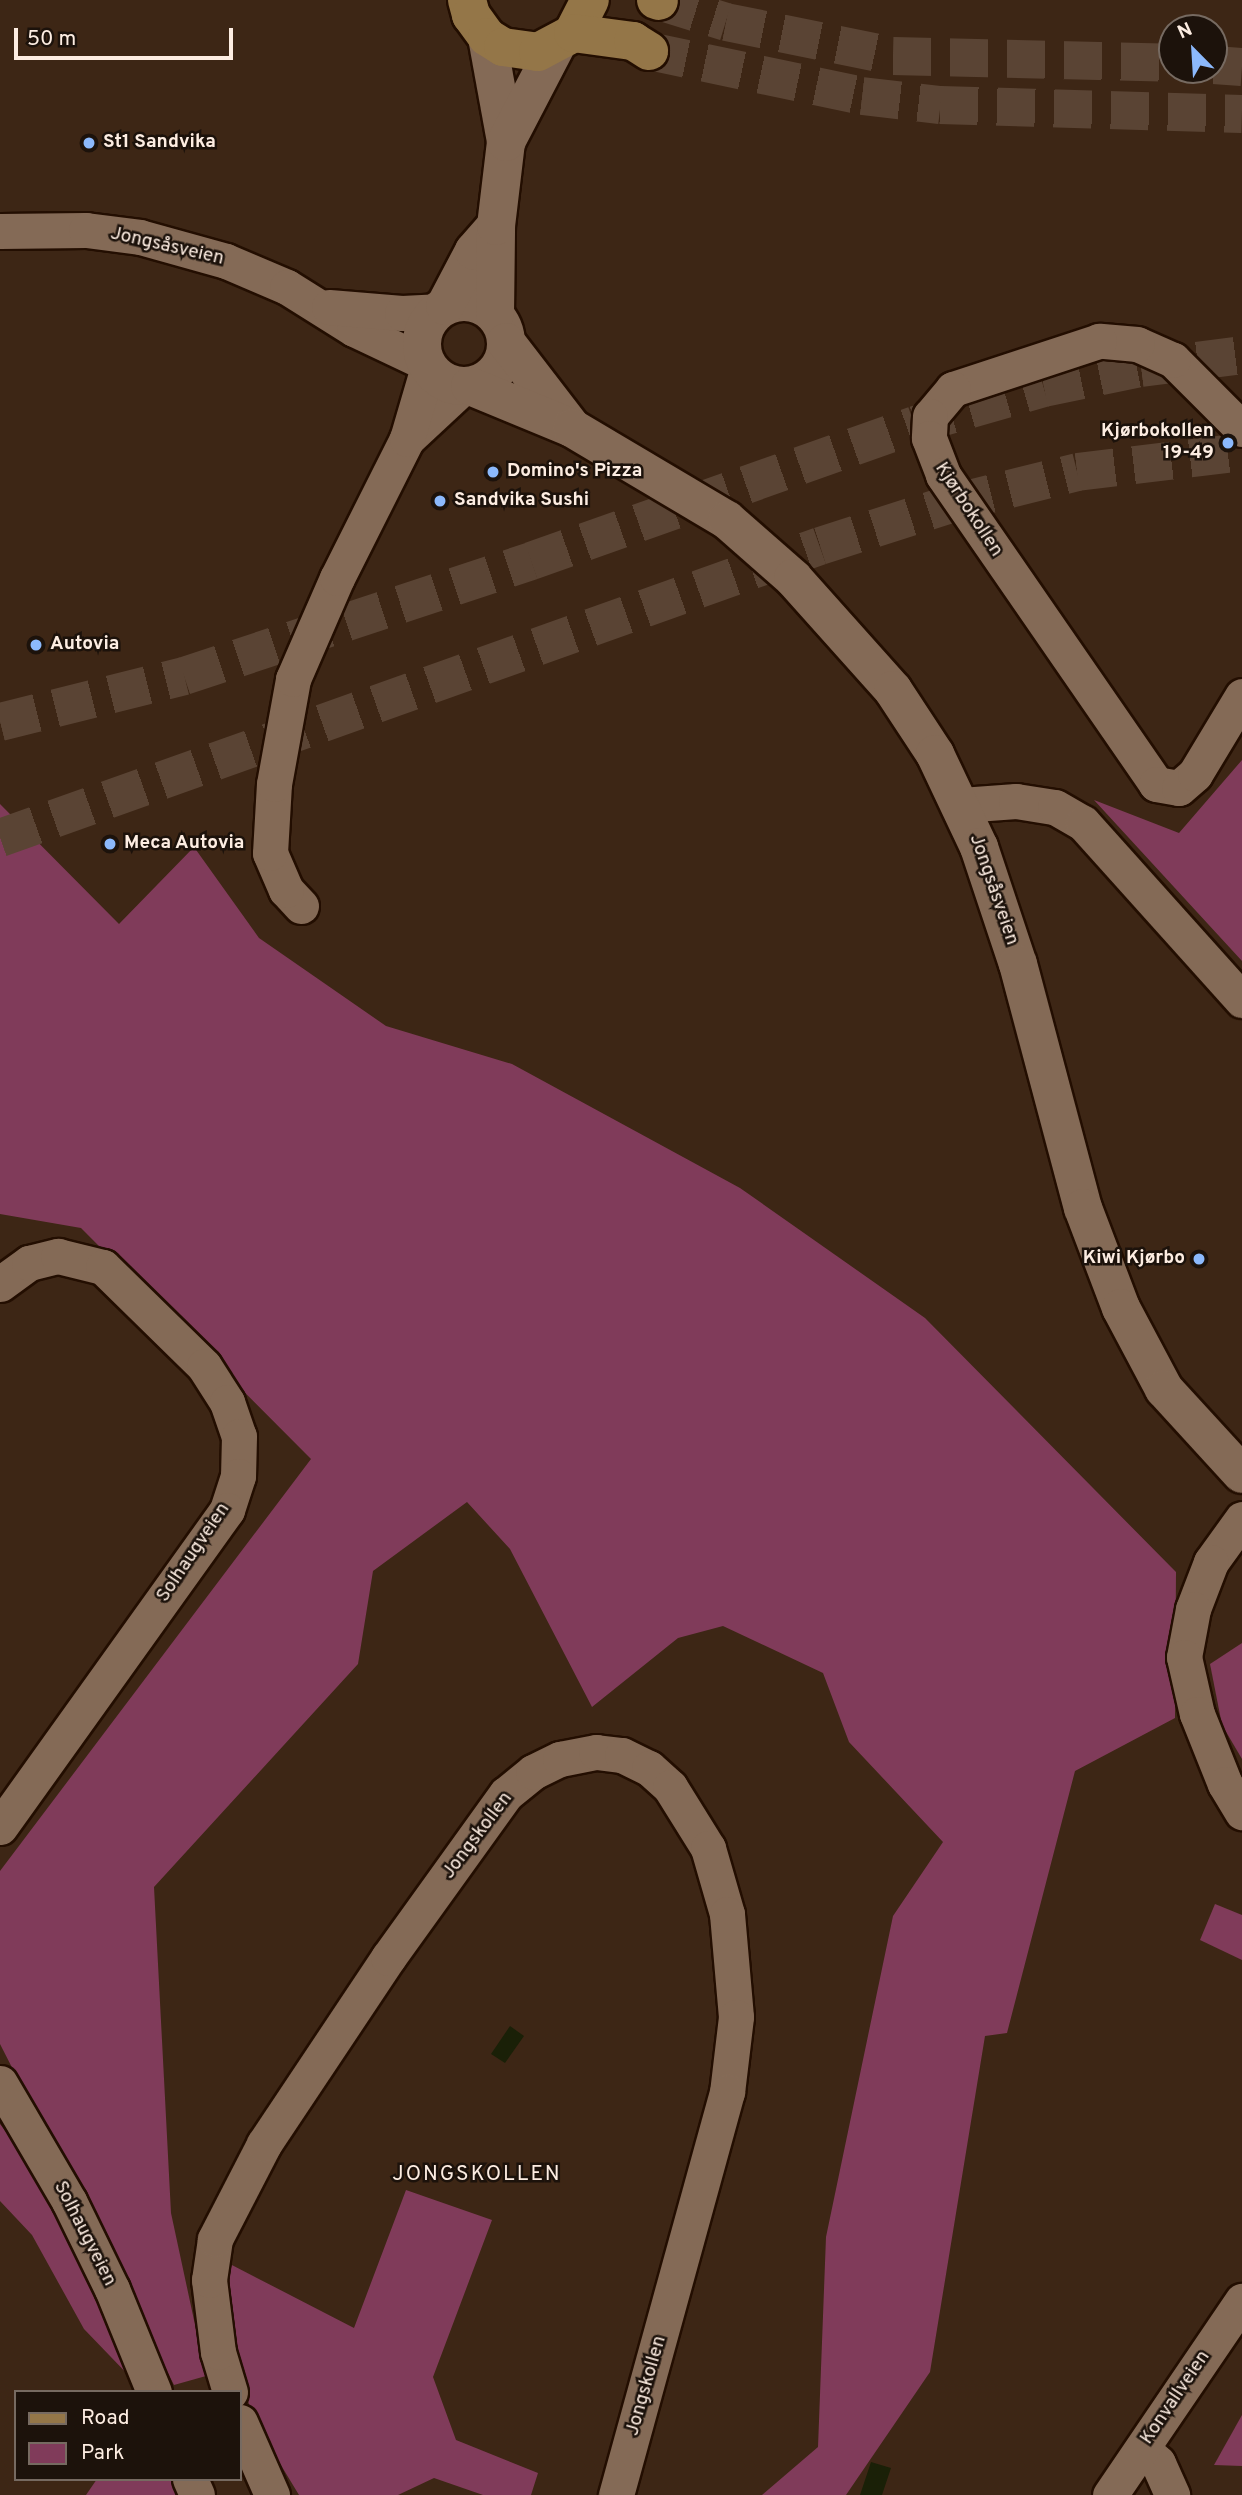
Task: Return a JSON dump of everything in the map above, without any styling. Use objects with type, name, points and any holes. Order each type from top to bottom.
[{"type":"main road","points":[[564,40],[590,0]]},
{"type":"main road","points":[[467,13],[520,52],[564,40],[633,41],[649,51]]},
{"type":"street","points":[[467,13],[506,142]]},
{"type":"street","points":[[407,439],[467,386],[497,371],[500,328],[496,226],[506,142],[564,40]]},
{"type":"street","points":[[301,906],[286,890],[271,853],[274,784],[293,679],[337,578],[407,439],[427,365],[421,340],[474,251],[496,226]]},
{"type":"street","name":"Jongsåsveien","points":[[0,231],[86,230],[140,237],[254,270],[324,307],[354,329],[427,365]]},
{"type":"street","points":[[441,308],[471,302],[500,328]]},
{"type":"street","name":"Jongsåsveien","points":[[324,307],[402,313],[441,308]]},
{"type":"street","name":"Jongsåsveien","points":[[500,328],[572,428]]},
{"type":"street","name":"Kjørbokollen","points":[[1242,429],[1173,360],[1137,344],[1099,341],[953,389],[930,416],[929,438],[943,475],[1156,784],[1179,788],[1195,774],[1242,696]]},
{"type":"street","points":[[427,365],[443,382],[467,386]]},
{"type":"street","name":"Jongsåsveien","points":[[467,386],[572,428],[696,500],[780,565],[893,690],[961,804],[1000,905],[1083,1208],[1121,1308],[1164,1389],[1242,1474]]},
{"type":"street","points":[[961,804],[1016,801],[1055,807],[1083,822],[1242,1000]]},
{"type":"street","name":"Solhaugveien","points":[[0,1284],[29,1263],[58,1256],[103,1267],[204,1366],[227,1402],[239,1436],[238,1476],[227,1510],[0,1827]]},
{"type":"street","points":[[1242,1520],[1211,1562],[1193,1609],[1184,1657],[1197,1714],[1225,1784],[1242,1812]]},
{"type":"street","name":"Jongskollen","points":[[229,2390],[218,2352],[209,2280],[215,2239],[264,2144],[388,1958],[506,1794],[533,1772],[560,1759],[596,1752],[622,1755],[649,1768],[670,1787],[708,1848],[727,1914],[736,2017],[727,2092],[616,2495]]},
{"type":"street","name":"Solhaugveien","points":[[0,2083],[69,2201],[153,2390]]},
{"type":"street","name":"Konvallveien","points":[[1110,2495],[1242,2301]]},
{"type":"street","points":[[242,2428],[272,2495]]},
{"type":"street","points":[[1142,2449],[1158,2463],[1172,2495]]},
{"type":"green space","points":[[1242,760],[1242,961],[1094,800],[1179,833]]},
{"type":"green space","points":[[0,804],[119,924],[194,847],[259,938],[386,1026],[512,1064],[740,1188],[925,1318],[1176,1572],[1175,1718],[1075,1771],[1007,2033],[985,2036],[930,2372],[846,2495],[762,2495],[818,2447],[826,2237],[893,1916],[943,1842],[849,1742],[823,1673],[723,1626],[678,1638],[592,1707],[510,1549],[467,1502],[373,1571],[358,1664],[154,1887],[171,2213],[206,2376],[174,2385],[0,2044],[0,1871],[311,1459],[81,1228],[0,1214]]},
{"type":"green space","points":[[1242,1643],[1242,1759],[1222,1725],[1210,1664]]},
{"type":"green space","points":[[1215,1904],[1242,1915],[1242,1960],[1200,1940]]},
{"type":"green space","points":[[0,2124],[41,2177],[135,2382],[84,2329],[32,2235],[0,2201]]},
{"type":"green space","points":[[406,2190],[492,2220],[433,2377],[456,2440],[538,2473],[531,2495],[483,2495],[434,2478],[398,2495],[299,2495],[253,2419],[233,2346],[228,2263],[354,2328]]},
{"type":"green space","points":[[1242,2415],[1242,2466],[1214,2465]]},
{"type":"green space","points":[[96,2481],[173,2481],[180,2495],[86,2495]]},
{"type":"shaded area","points":[[510,2026],[524,2036],[505,2063],[491,2054]]},
{"type":"shaded area","points":[[871,2462],[891,2468],[882,2495],[860,2495]]},
{"type":"tunnel","points":[[659,1],[726,22],[893,56],[1158,63]]},
{"type":"tunnel","points":[[649,51],[862,96],[940,105],[1242,114]]},
{"type":"tunnel","points":[[1228,66],[1242,67]]},
{"type":"tunnel","points":[[0,722],[184,676],[531,561],[915,425],[1044,388],[1141,368],[1242,355]]},
{"type":"tunnel","points":[[0,838],[820,546],[954,503],[1077,472],[1242,452]]},
{"type":"place","name":"St1 Sandvika","points":[[89,143]]},
{"type":"place","name":"Kjørbokollen 19-49","points":[[1228,443]]},
{"type":"place","name":"Domino's Pizza","points":[[493,472]]},
{"type":"place","name":"Sandvika Sushi","points":[[440,501]]},
{"type":"place","name":"Autovia","points":[[36,645]]},
{"type":"place","name":"Meca Autovia","points":[[110,844]]},
{"type":"place","name":"Kiwi Kjørbo","points":[[1199,1259]]},
{"type":"district","name":"JONGSKOLLEN","points":[[477,2175]]}]
